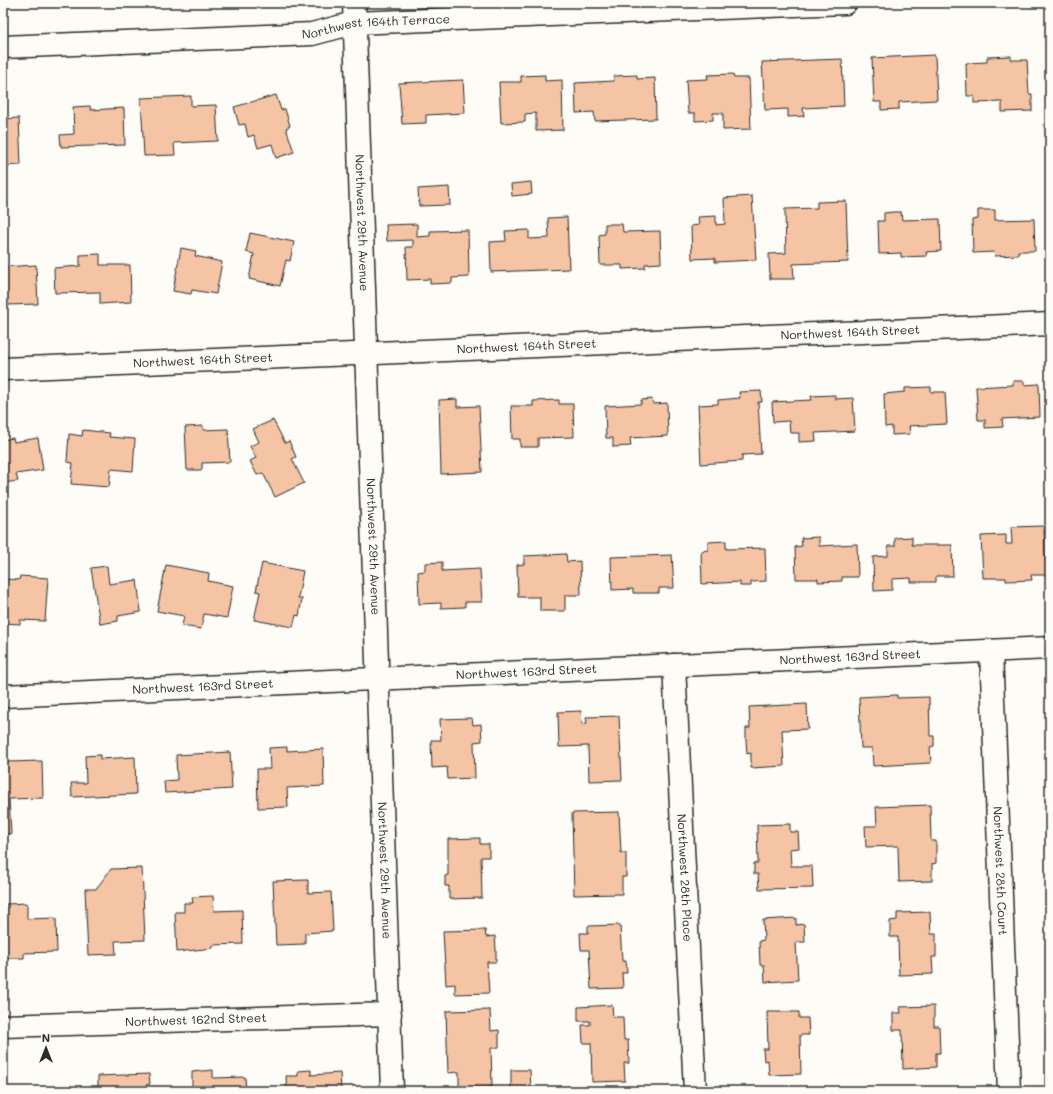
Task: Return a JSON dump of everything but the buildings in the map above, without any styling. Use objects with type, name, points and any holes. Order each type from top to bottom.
[{"type":"street","name":"Northwest 164th Terrace","points":[[3,47],[312,34],[354,13],[845,3]]},
{"type":"street","name":"Northwest 29th Avenue","points":[[354,13],[392,1091]]},
{"type":"street","name":"Northwest 164th Street","points":[[3,369],[1050,324]]},
{"type":"street","name":"Northwest 163rd Street","points":[[3,696],[1050,648]]},
{"type":"street","name":"Northwest 28th Court","points":[[991,651],[1009,1091]]},
{"type":"street","name":"Northwest 28th Place","points":[[674,665],[695,1091]]},
{"type":"street","name":"Northwest 162nd Street","points":[[3,1026],[390,1014]]}]
